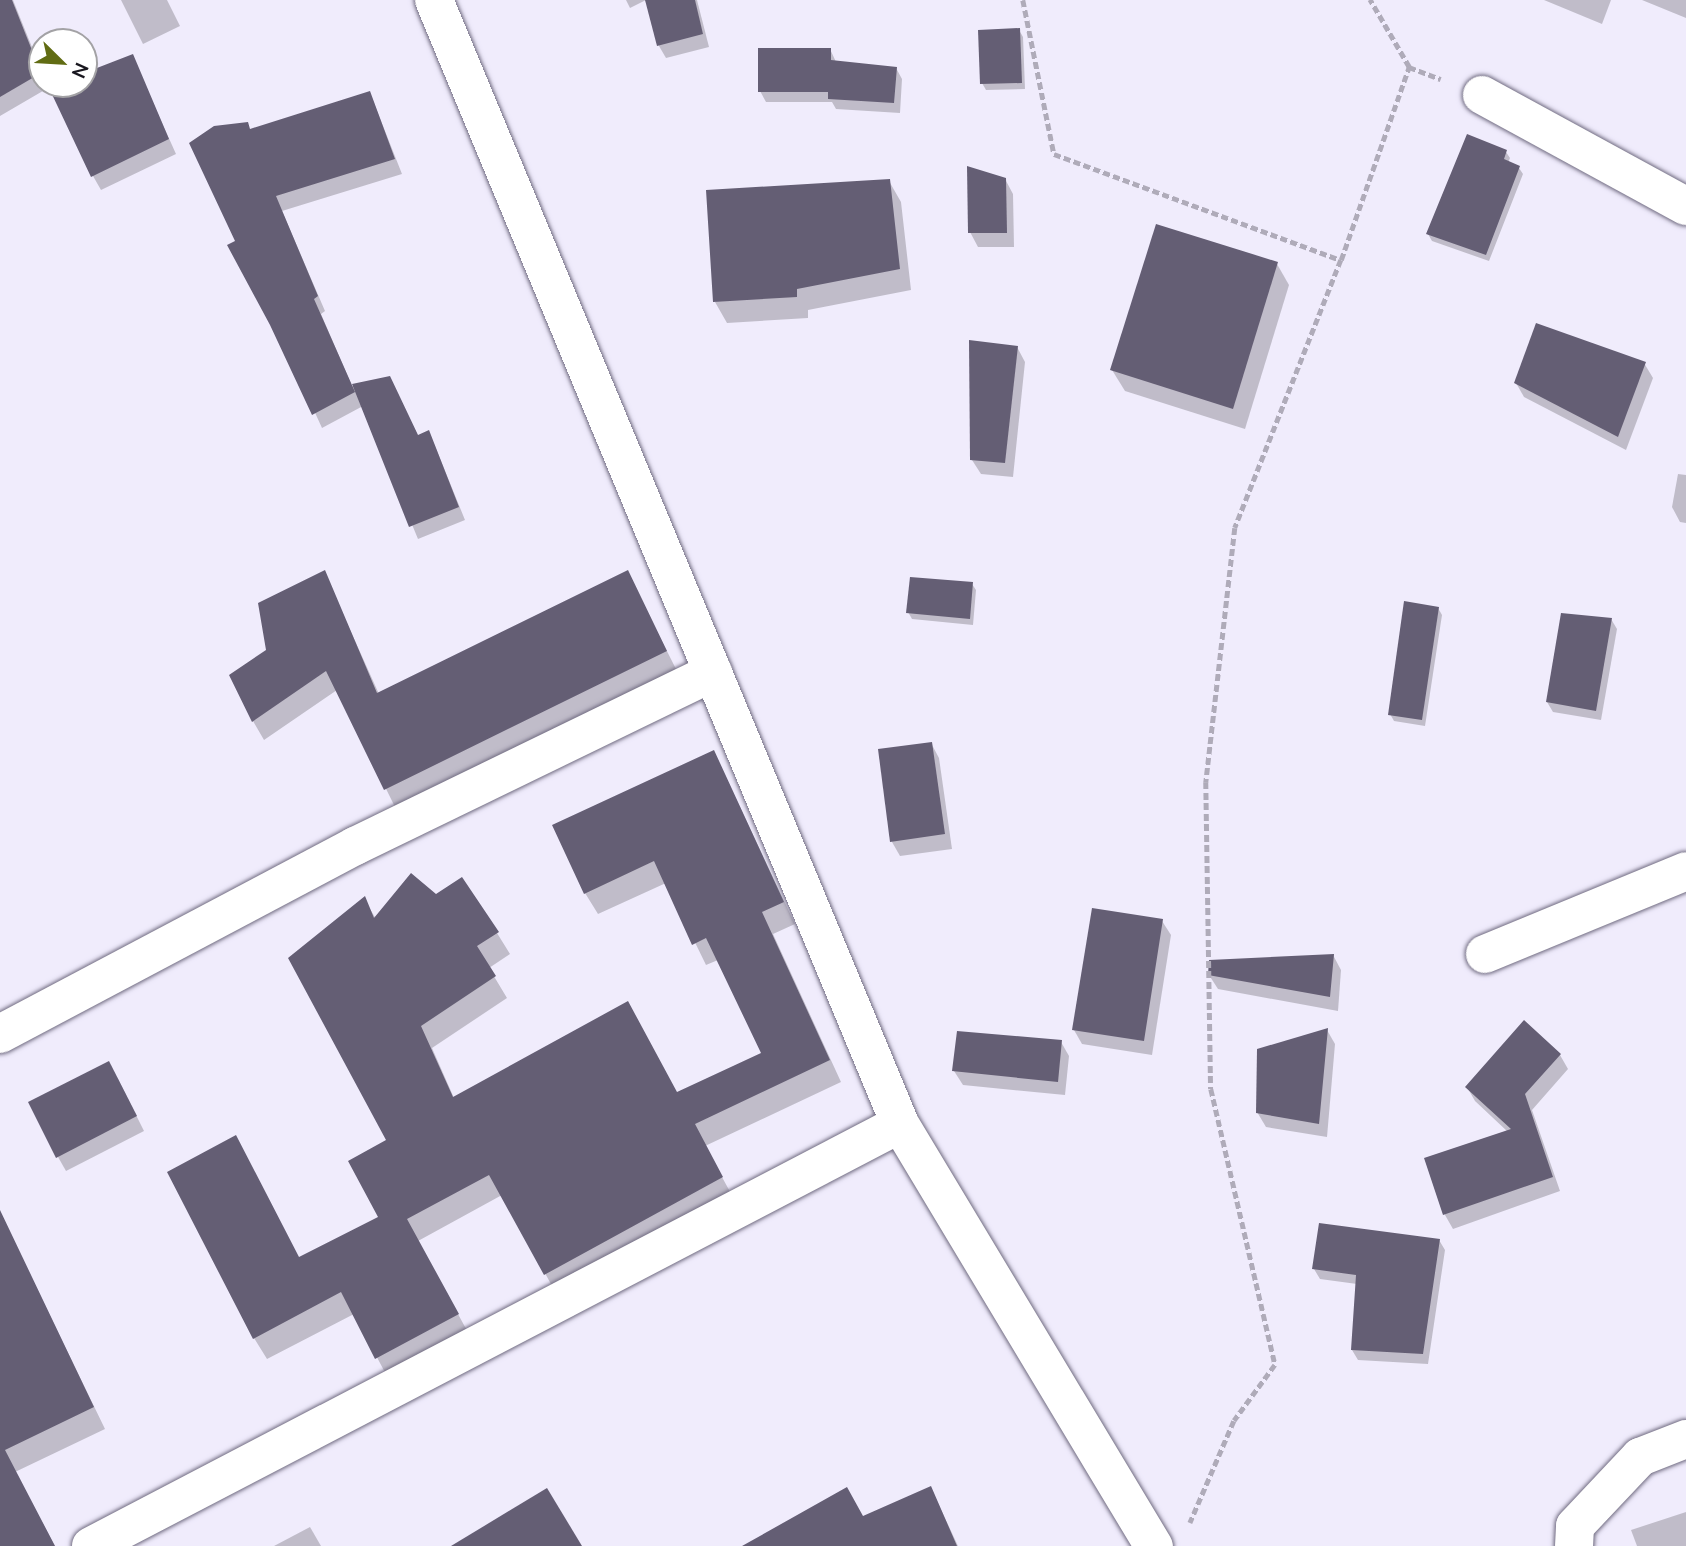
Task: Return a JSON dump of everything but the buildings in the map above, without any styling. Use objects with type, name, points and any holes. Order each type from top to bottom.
[{"type":"street","points":[[434,0],[900,1124],[1170,1540]]},
{"type":"street","points":[[1482,95],[1686,206]]},
{"type":"street","points":[[0,1034],[355,846],[713,671]]},
{"type":"street","points":[[1485,954],[1686,871]]},
{"type":"street","points":[[91,1546],[140,1535],[900,1124]]},
{"type":"street","points":[[1574,1546],[1575,1526],[1640,1457],[1686,1439]]},
{"type":"path","points":[[1023,0],[1055,154],[1341,260]]},
{"type":"path","points":[[1170,1540],[1234,1421],[1275,1365],[1211,1089],[1206,782],[1235,528],[1341,260],[1409,68],[1370,0]]}]
